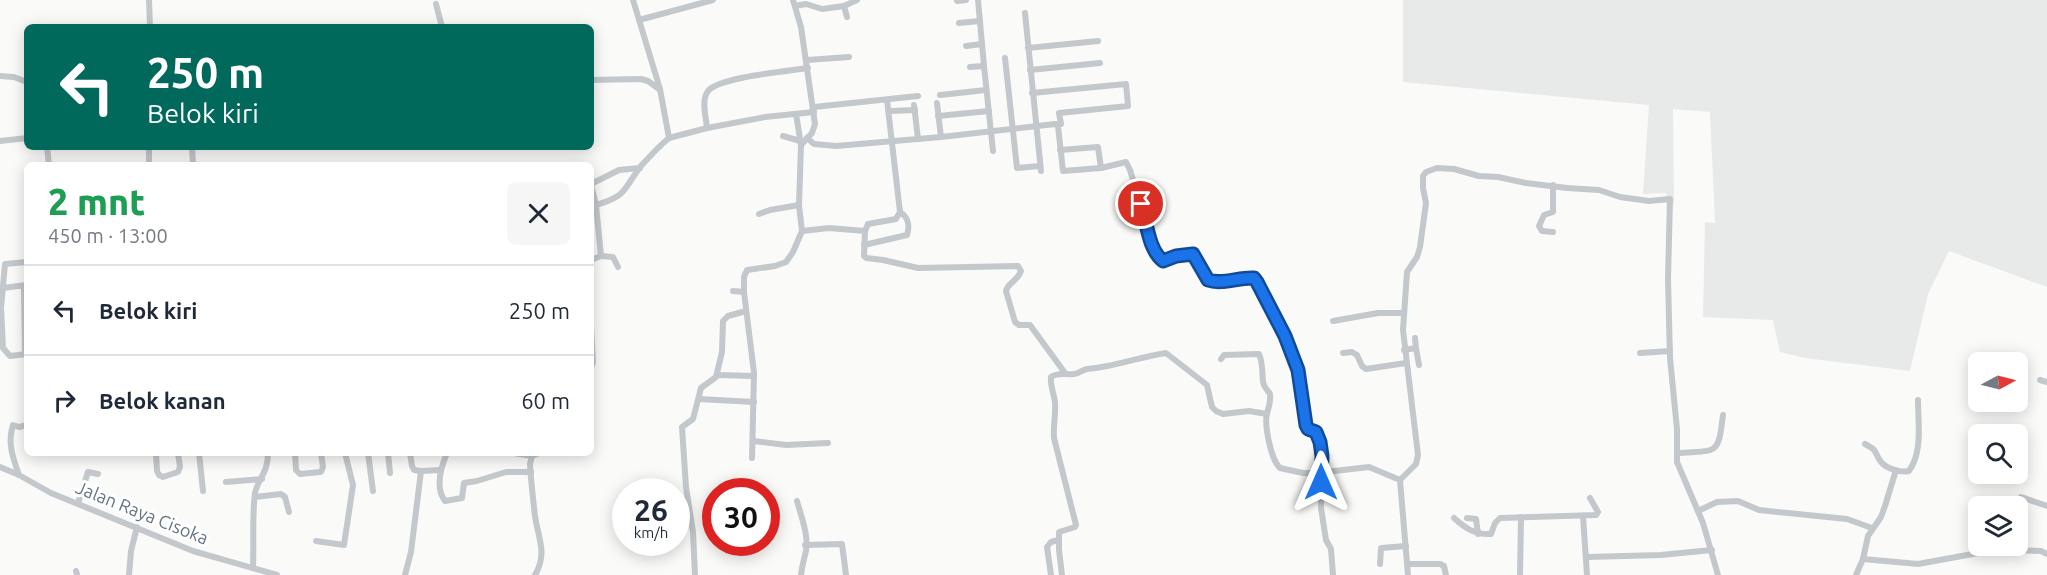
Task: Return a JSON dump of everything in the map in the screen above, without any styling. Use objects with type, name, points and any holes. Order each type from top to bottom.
[{"type":"street","points":[[149,0],[150,24]]},
{"type":"street","points":[[633,0],[660,89],[669,138]]},
{"type":"street","points":[[639,20],[713,0]]},
{"type":"street","points":[[825,0],[826,9]]},
{"type":"street","points":[[800,143],[814,129],[814,109],[801,27],[794,3],[826,9],[844,6],[857,0]]},
{"type":"street","points":[[957,1],[966,0]]},
{"type":"street","points":[[978,0],[993,151]]},
{"type":"street","points":[[436,4],[441,24]]},
{"type":"street","points":[[844,6],[847,16]]},
{"type":"street","points":[[1005,58],[1017,168],[1040,169],[1025,13]]},
{"type":"street","points":[[959,23],[980,21]]},
{"type":"street","points":[[1028,48],[1098,41]]},
{"type":"street","points":[[966,46],[982,44]]},
{"type":"street","points":[[807,60],[849,57]]},
{"type":"street","points":[[1030,70],[1100,63]]},
{"type":"street","points":[[970,67],[984,66]]},
{"type":"street","points":[[707,128],[705,98],[707,92],[715,85],[745,77],[808,68]]},
{"type":"street","points":[[0,76],[24,81]]},
{"type":"street","points":[[594,80],[641,79],[660,89]]},
{"type":"street","points":[[807,138],[814,144],[836,146],[941,137],[1056,124],[1061,123],[1059,113],[1128,106],[1126,84],[1032,93]]},
{"type":"street","points":[[940,95],[986,90]]},
{"type":"street","points":[[596,205],[611,201],[622,194],[657,147],[669,138],[765,117],[918,96]]},
{"type":"street","points":[[887,100],[900,212],[896,219],[868,224],[865,231],[864,256],[867,259],[918,268],[1018,266],[1021,271],[1018,279],[1007,287],[1006,291],[1015,322],[1019,325],[1030,325],[1065,373]]},
{"type":"street","points":[[937,103],[941,137]]},
{"type":"street","points":[[890,111],[915,107],[918,139]]},
{"type":"street","points":[[938,116],[989,111]]},
{"type":"street","points":[[752,458],[754,376],[744,277],[747,270],[786,262],[791,257],[802,231],[799,205],[800,143],[796,114]]},
{"type":"street","points":[[1056,124],[1064,172],[1101,168],[1125,162],[1154,248],[1158,257],[1163,261],[1176,256],[1193,254],[1208,280],[1213,282],[1254,278],[1285,336],[1296,363],[1306,425],[1308,429],[1316,432],[1320,442],[1321,508],[1326,540],[1331,549],[1333,575]]},
{"type":"street","points":[[783,136],[800,143]]},
{"type":"street","points":[[0,141],[24,138]]},
{"type":"street","points":[[1060,150],[1098,147],[1101,168]]},
{"type":"street","points":[[594,183],[619,170],[640,168]]},
{"type":"street","points":[[1400,480],[1416,464],[1418,455],[1404,350],[1404,313],[1407,272],[1414,264],[1420,247],[1426,203],[1423,176],[1426,172],[1437,168],[1454,169],[1479,176],[1498,177],[1526,183],[1599,190],[1620,197],[1649,201],[1670,199],[1668,279],[1670,351],[1678,469],[1698,511],[1718,575]]},
{"type":"street","points":[[1553,185],[1553,212],[1544,215],[1539,226],[1542,231],[1553,232]]},
{"type":"street","points":[[594,197],[601,256]]},
{"type":"street","points":[[759,214],[799,205]]},
{"type":"street","points":[[864,244],[907,235],[908,222],[900,212]]},
{"type":"street","points":[[802,231],[829,228],[865,231]]},
{"type":"street","points":[[594,259],[601,256],[613,257],[618,267]]},
{"type":"street","points":[[24,262],[5,264],[0,308],[3,348],[10,356],[24,354]]},
{"type":"street","points":[[3,288],[24,286]]},
{"type":"street","points":[[734,291],[744,292]]},
{"type":"street","points":[[695,575],[693,532],[681,432],[682,427],[693,418],[701,388],[717,375],[722,352],[723,321],[728,316],[746,311]]},
{"type":"street","points":[[1333,321],[1378,313],[1404,313]]},
{"type":"street","points":[[1415,338],[1419,365]]},
{"type":"street","points":[[1404,350],[1416,348]]},
{"type":"street","points":[[1640,353],[1670,351]]},
{"type":"street","points":[[1343,353],[1352,352],[1357,355],[1366,369],[1406,363]]},
{"type":"street","points":[[1062,575],[1059,540],[1061,531],[1076,526],[1054,438],[1055,402],[1051,377],[1054,374],[1074,374],[1085,369],[1166,353],[1207,385],[1212,407],[1216,411],[1224,414],[1249,411],[1267,414]]},
{"type":"street","points":[[1221,359],[1224,355],[1259,354],[1263,384],[1269,392],[1268,431],[1276,465],[1286,470],[1321,473],[1369,466],[1400,480]]},
{"type":"street","points":[[717,375],[754,376]]},
{"type":"street","points":[[699,399],[754,402]]},
{"type":"street","points":[[1865,444],[1877,452],[1883,464],[1896,470],[1910,471],[1916,458],[1919,426],[1918,400]]},
{"type":"street","points":[[1677,453],[1710,450],[1717,447],[1720,442],[1723,415]]},
{"type":"street","points":[[20,475],[11,453],[10,434],[13,425],[24,426]]},
{"type":"street","points":[[753,441],[786,445],[828,443]]},
{"type":"street","points":[[156,456],[157,471],[163,477],[178,472],[180,467],[178,456]]},
{"type":"street","points":[[199,456],[203,491]]},
{"type":"street","points":[[253,568],[255,497],[268,464],[268,456]]},
{"type":"street","points":[[295,456],[296,470],[300,474],[321,472],[323,467],[321,456]]},
{"type":"street","points":[[316,541],[344,545],[353,485],[346,456]]},
{"type":"street","points":[[368,456],[373,491]]},
{"type":"street","points":[[388,456],[390,473]]},
{"type":"street","points":[[411,456],[414,470],[440,470]]},
{"type":"street","points":[[446,456],[440,470],[442,496],[443,500],[447,501],[462,498],[464,483],[477,482],[506,472],[531,472]]},
{"type":"street","points":[[532,456],[531,472],[542,559],[535,575]]},
{"type":"street","name":"Jalan Raya Cisoka","points":[[0,467],[20,475],[51,493],[193,551],[277,575]]},
{"type":"street","points":[[1856,575],[1863,559],[1868,536],[1881,517],[1896,470]]},
{"type":"street","points":[[405,575],[411,552],[421,471]]},
{"type":"street","points":[[78,503],[88,472],[98,474]]},
{"type":"street","points":[[226,482],[262,479]]},
{"type":"street","points":[[1400,480],[1408,575]]},
{"type":"street","points":[[255,497],[281,494],[285,497],[289,512]]},
{"type":"street","points":[[1454,518],[1478,534],[1491,534],[1495,523],[1500,518],[1598,514],[1590,498]]},
{"type":"street","points":[[2028,499],[2047,506]]},
{"type":"street","points":[[797,501],[806,545],[801,575]]},
{"type":"street","points":[[1698,511],[1717,502],[1738,501],[1759,510],[1847,519],[1872,528]]},
{"type":"street","points":[[1583,516],[1587,575]]},
{"type":"street","points":[[1520,575],[1521,517]]},
{"type":"street","points":[[1467,518],[1476,519],[1478,534]]},
{"type":"street","points":[[129,575],[130,551],[137,528]]},
{"type":"street","points":[[1051,575],[1047,548],[1051,542],[1059,540]]},
{"type":"street","points":[[806,545],[842,544],[846,575]]},
{"type":"street","points":[[1380,564],[1381,548],[1406,546]]},
{"type":"street","points":[[1587,556],[1661,555],[1712,550]]},
{"type":"street","points":[[1863,559],[1918,564],[1978,553],[2010,550],[2041,551],[2047,554]]},
{"type":"street","points":[[1408,564],[1440,564],[1444,566],[1446,575]]},
{"type":"shaded area","points":[[1403,0],[2047,0],[2047,287],[1949,251],[1928,294],[1910,371],[1805,358],[1780,352],[1773,320],[1703,317],[1705,222],[1715,223],[1710,112],[1673,109],[1674,204],[1667,206],[1666,193],[1643,194],[1649,105],[1403,82]]},
{"type":"route","points":[[1141,204],[1150,239],[1158,257],[1163,261],[1176,256],[1193,254],[1208,280],[1213,282],[1254,278],[1257,282],[1285,336],[1298,370],[1306,425],[1308,429],[1316,432],[1320,442],[1321,482]]}]
